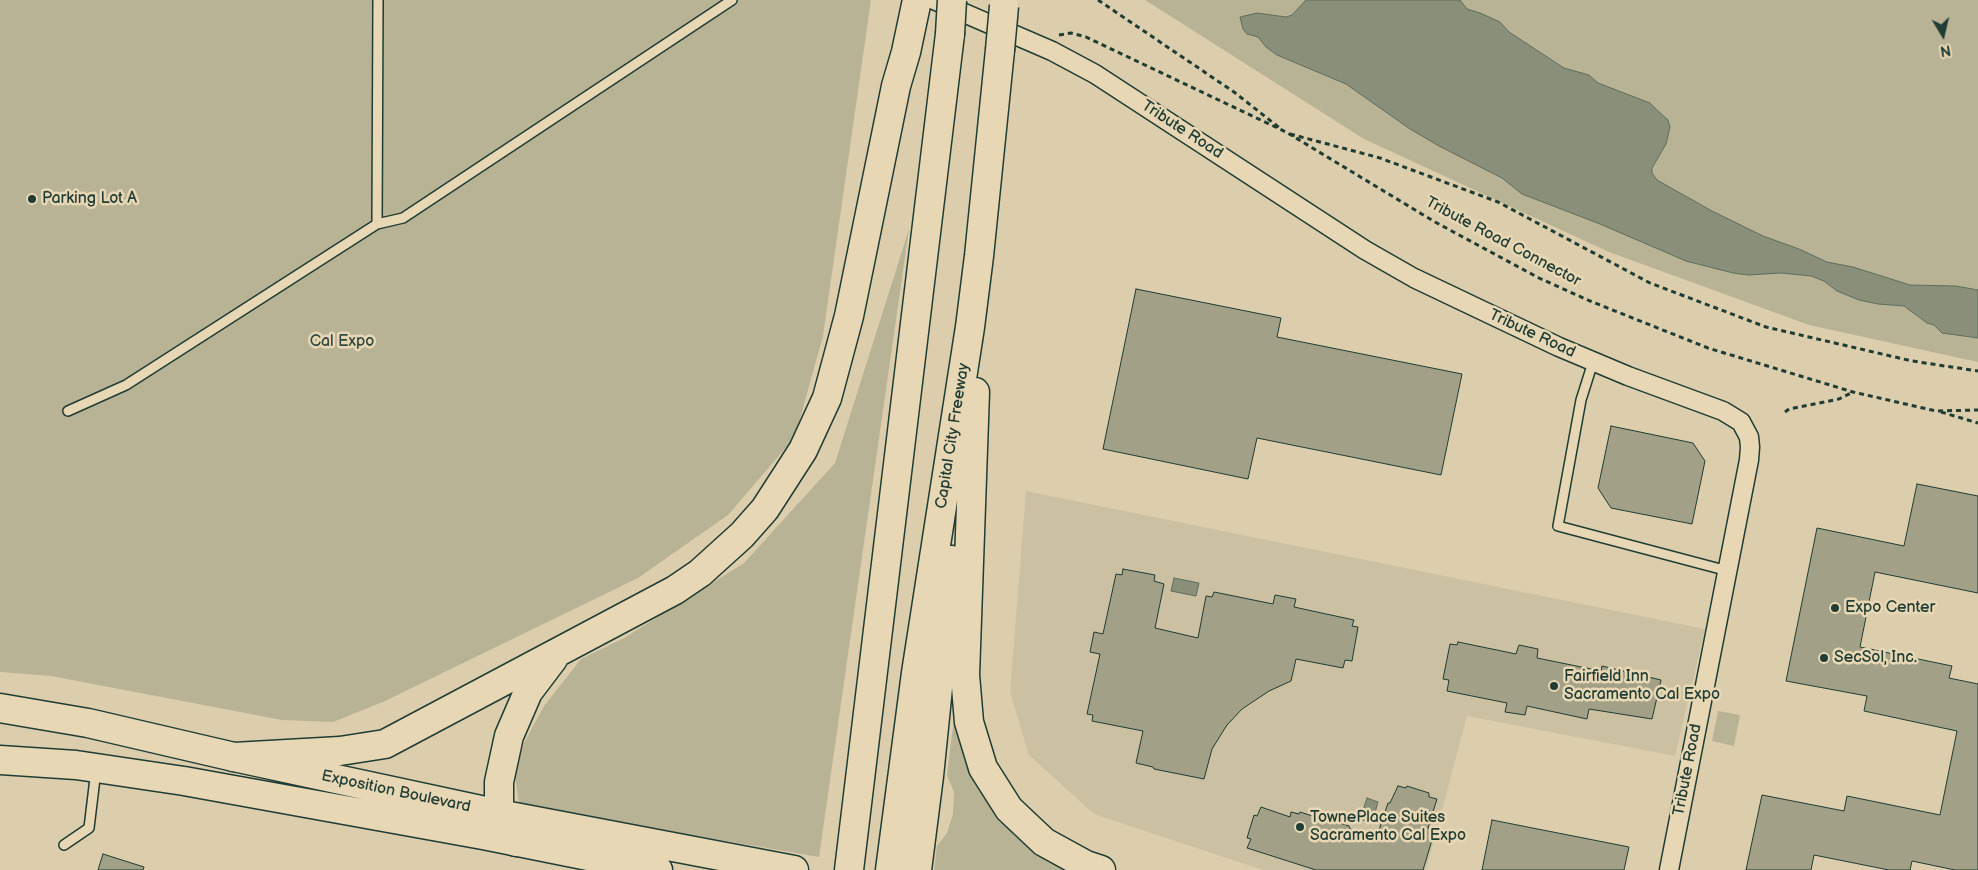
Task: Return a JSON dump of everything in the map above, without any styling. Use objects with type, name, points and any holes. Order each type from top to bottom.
[{"type":"main road","points":[[849,870],[950,34],[952,0]]},
{"type":"main road","name":"Capital City Freeway","points":[[890,870],[916,673],[970,327],[979,256],[1004,3]]},
{"type":"main road","points":[[234,757],[340,751],[385,744],[675,590],[700,573],[722,554],[765,509],[803,450],[827,398],[842,347],[896,86],[906,52],[914,10]]},
{"type":"main road","points":[[979,256],[965,675],[969,722],[983,768],[1009,808],[1044,842],[1086,865],[1101,870]]},
{"type":"main road","points":[[917,870],[929,776],[960,480],[970,327]]},
{"type":"main road","points":[[516,842],[499,814],[499,782],[509,736],[528,692],[557,654]]},
{"type":"main road","name":"Exposition Boulevard","points":[[0,708],[88,723],[234,757],[499,814],[785,868]]},
{"type":"main road","name":"Exposition Boulevard","points":[[0,760],[96,768],[203,784],[658,870]]},
{"type":"street","name":"Tribute Road","points":[[934,0],[1052,52],[1095,74],[1365,250],[1414,278],[1593,362],[1723,411],[1741,422],[1749,437],[1750,454],[1669,870]]},
{"type":"lane","points":[[376,224],[378,0]]},
{"type":"lane","points":[[68,411],[126,385],[376,224],[403,218],[732,0]]},
{"type":"lane","points":[[1593,362],[1581,400],[1558,526],[1728,571]]},
{"type":"lane","points":[[64,845],[89,828],[96,768]]},
{"type":"path","points":[[1098,0],[1234,92],[1286,132],[1380,158],[1498,202],[1650,283],[1766,328],[1912,362],[1978,371]]},
{"type":"path","name":"Tribute Road Connector","points":[[1052,52],[1057,35],[1071,33],[1086,36],[1286,132],[1435,222],[1539,278],[1699,344],[1789,374],[1853,392],[1936,411],[1978,410]]},
{"type":"path","points":[[1786,412],[1789,409],[1839,399],[1853,392]]},
{"type":"path","points":[[1936,411],[1978,423]]},
{"type":"shaded area","points":[[1306,0],[1460,0],[1467,9],[1500,22],[1509,32],[1564,68],[1589,75],[1598,83],[1650,103],[1668,120],[1670,127],[1666,144],[1652,168],[1652,173],[1657,180],[1712,211],[1763,236],[1799,249],[1827,262],[1853,267],[1910,285],[1956,286],[1978,290],[1978,338],[1942,333],[1934,325],[1927,323],[1904,306],[1859,300],[1837,291],[1824,281],[1811,276],[1781,273],[1748,275],[1686,261],[1600,224],[1522,194],[1502,178],[1410,129],[1346,84],[1277,55],[1266,47],[1258,37],[1247,34],[1243,29],[1240,17],[1257,13],[1286,17],[1292,15]]},
{"type":"shaded area","points":[[1026,491],[1705,629],[1675,756],[1467,716],[1426,870],[1263,870],[1094,814],[1029,755],[1010,692]]},
{"type":"shaded area","points":[[1174,578],[1199,583],[1196,596],[1171,591]]},
{"type":"shaded area","points":[[1367,798],[1378,802],[1372,823],[1360,819]]},
{"type":"green space","name":"Cal Expo","points":[[0,0],[871,0],[823,336],[795,437],[728,515],[638,578],[385,701],[333,722],[282,720],[51,676],[0,672]]},
{"type":"green space","points":[[1145,0],[1978,0],[1978,362],[1809,325],[1609,252],[1364,139]]},
{"type":"green space","points":[[909,229],[819,857],[519,805],[515,775],[524,743],[544,706],[581,659],[624,638],[744,563],[835,463]]},
{"type":"green space","points":[[958,686],[961,727],[1073,870],[934,870],[937,846],[947,833],[953,814],[954,792],[947,775]]},
{"type":"green space","points":[[1718,711],[1740,715],[1734,746],[1712,741]]},
{"type":"building","points":[[1136,289],[1281,318],[1277,337],[1462,374],[1441,475],[1257,438],[1248,479],[1103,449]]},
{"type":"building","points":[[1611,426],[1693,443],[1705,461],[1692,524],[1611,508],[1598,488]]},
{"type":"building","points":[[1917,484],[1978,496],[1978,593],[1875,572],[1860,647],[1952,666],[1949,678],[1978,684],[1978,870],[1955,870],[1912,861],[1910,870],[1889,870],[1814,855],[1811,870],[1746,870],[1762,795],[1844,811],[1847,796],[1940,815],[1957,731],[1864,711],[1867,696],[1786,681],[1817,528],[1904,546]]},
{"type":"building","points":[[1123,569],[1155,575],[1154,581],[1164,584],[1155,628],[1198,638],[1206,596],[1212,597],[1214,592],[1273,604],[1275,595],[1296,599],[1294,607],[1354,620],[1352,626],[1358,627],[1352,661],[1345,660],[1343,668],[1296,659],[1291,681],[1269,691],[1242,709],[1227,725],[1212,749],[1204,779],[1154,769],[1153,767],[1136,763],[1143,731],[1092,721],[1093,715],[1087,714],[1100,654],[1090,652],[1094,632],[1103,634],[1116,574],[1122,575]]},
{"type":"building","name":"Fairfield Inn Sacramento Cal Expo","points":[[1458,642],[1516,654],[1519,645],[1538,649],[1537,658],[1601,671],[1602,666],[1661,680],[1652,719],[1589,709],[1587,719],[1527,706],[1525,715],[1505,712],[1507,703],[1447,691],[1449,680],[1443,679],[1450,644],[1457,645]]},
{"type":"building","name":"TownePlace Suites Sacramento Cal Expo","points":[[1398,786],[1406,788],[1407,786],[1429,793],[1429,797],[1437,799],[1428,828],[1435,830],[1423,870],[1316,870],[1247,848],[1251,839],[1247,838],[1254,815],[1257,816],[1261,807],[1290,817],[1291,812],[1299,814],[1300,812],[1324,818],[1349,826],[1350,829],[1377,836],[1388,803],[1390,803]]},
{"type":"building","points":[[1492,820],[1629,847],[1624,870],[1482,870]]},
{"type":"building","points":[[103,854],[144,867],[143,870],[98,870]]},
{"type":"place","name":"Parking Lot A","points":[[32,199]]},
{"type":"place","name":"Expo Center","points":[[1835,608]]},
{"type":"place","name":"SecSol, Inc.","points":[[1824,658]]},
{"type":"place","name":"Fairfield Inn Sacramento Cal Expo","points":[[1554,686]]},
{"type":"place","name":"TownePlace Suites Sacramento Cal Expo","points":[[1300,827]]}]
